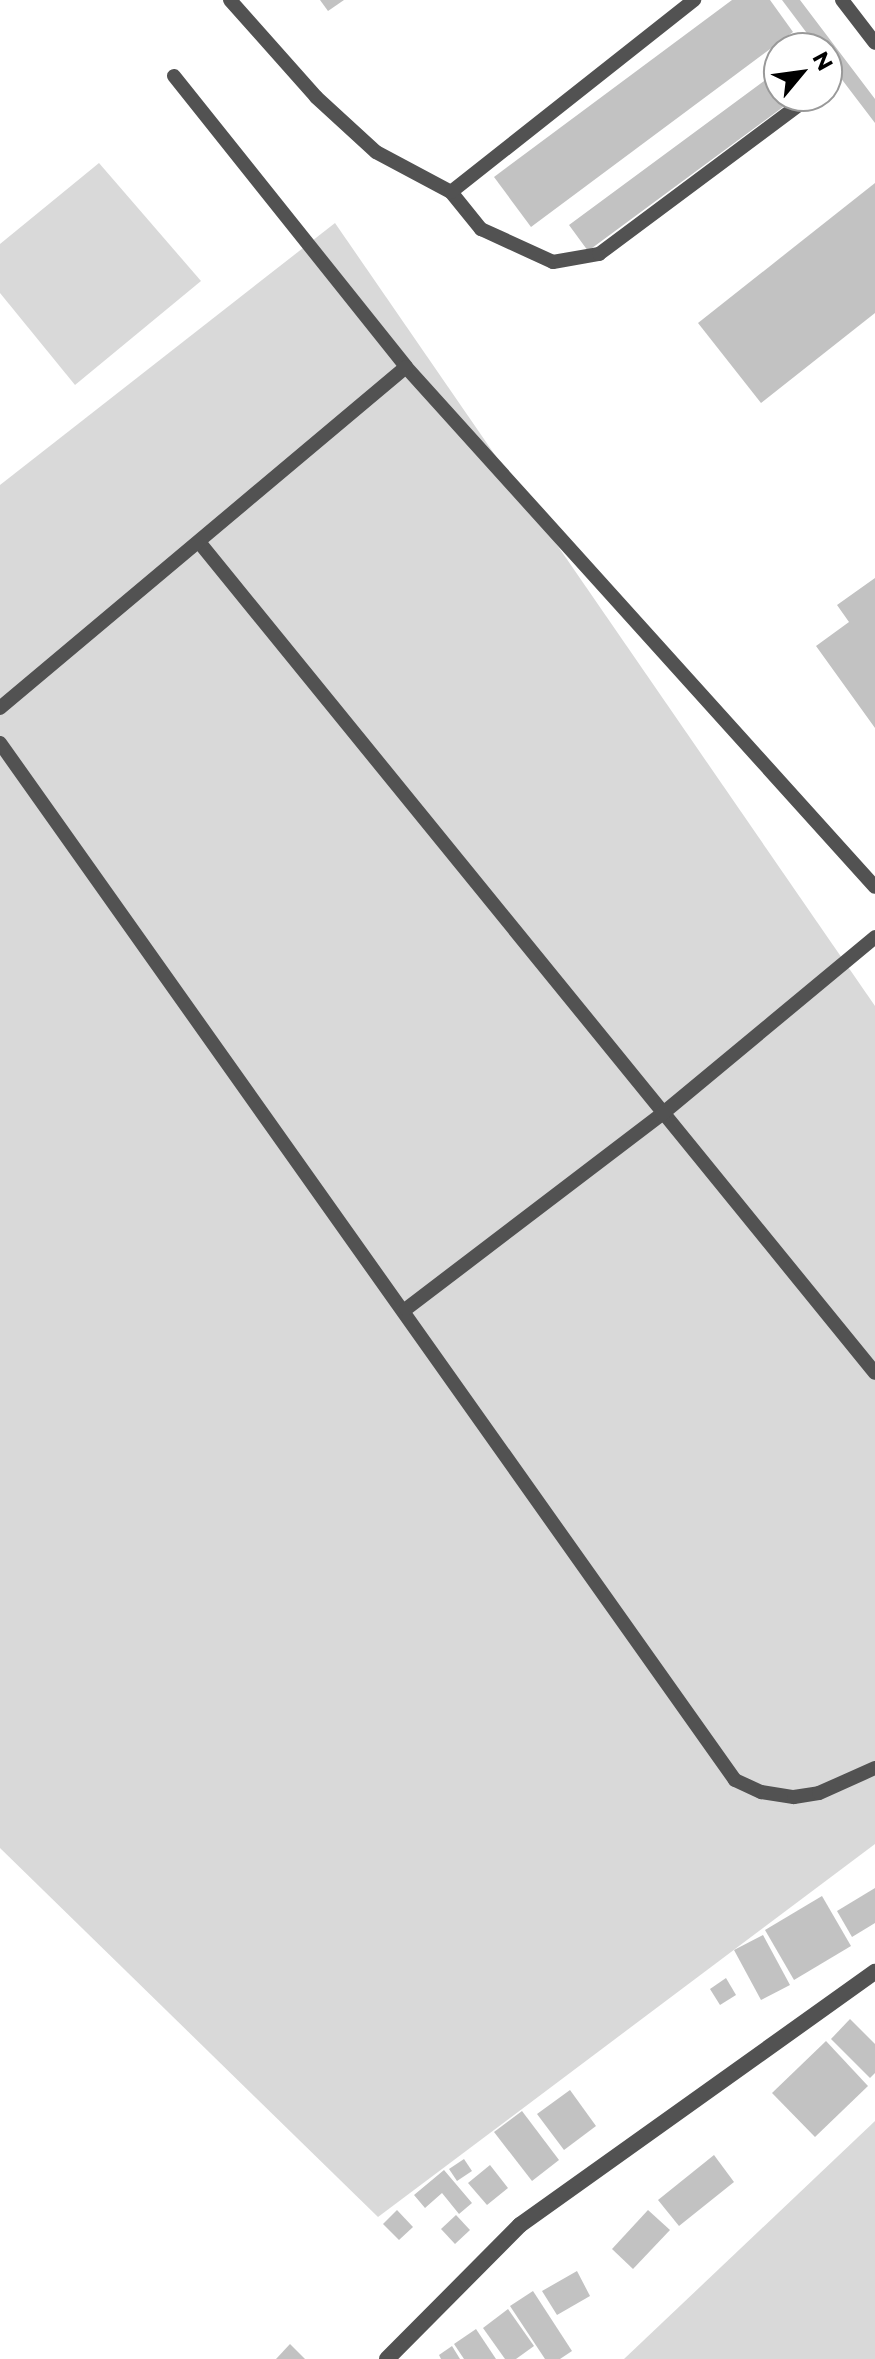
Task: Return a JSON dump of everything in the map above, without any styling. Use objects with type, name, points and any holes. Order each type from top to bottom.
[{"type":"street","points":[[387,2359],[520,2225],[875,1972]]},
{"type":"lane","points":[[230,0],[316,97],[376,152],[451,192],[481,229],[523,251],[553,262],[599,254],[790,112]]},
{"type":"lane","points":[[451,192],[694,0]]},
{"type":"lane","points":[[842,0],[875,43]]},
{"type":"lane","points":[[174,76],[406,367],[875,887]]},
{"type":"lane","points":[[0,708],[406,367]]},
{"type":"lane","points":[[199,542],[875,1373]]},
{"type":"lane","points":[[0,743],[406,1309],[735,1780],[761,1792],[794,1797],[819,1793],[875,1768]]},
{"type":"lane","points":[[406,1309],[662,1114],[875,937]]},
{"type":"shaded area","points":[[99,163],[201,281],[75,385],[0,293],[0,244]]},
{"type":"shaded area","points":[[335,223],[875,1006],[875,1844],[378,2217],[0,1848],[0,485]]},
{"type":"shaded area","points":[[875,2121],[875,2359],[624,2359]]},
{"type":"building","points":[[320,0],[344,0],[328,11]]},
{"type":"building","points":[[732,0],[770,0],[793,32],[763,32],[763,54],[531,227],[494,177]]},
{"type":"building","points":[[782,0],[800,0],[824,32],[806,32]]},
{"type":"building","points":[[843,57],[875,99],[875,123],[843,81]]},
{"type":"building","points":[[763,82],[763,112],[776,112],[588,251],[569,225]]},
{"type":"building","points":[[875,183],[875,313],[761,403],[698,323]]},
{"type":"building","points":[[875,578],[875,728],[816,646],[849,622],[837,605]]},
{"type":"building","points":[[875,1888],[875,1923],[852,1937],[837,1911]]},
{"type":"building","points":[[822,1896],[851,1946],[794,1980],[765,1930]]},
{"type":"building","points":[[763,1935],[790,1985],[761,2000],[734,1950]]},
{"type":"building","points":[[726,1978],[736,1995],[720,2005],[710,1989]]},
{"type":"building","points":[[850,2019],[875,2044],[875,2073],[870,2078],[831,2039]]},
{"type":"building","points":[[826,2041],[868,2086],[815,2137],[772,2093]]},
{"type":"building","points":[[570,2090],[596,2126],[564,2150],[537,2114]]},
{"type":"building","points":[[522,2111],[559,2160],[532,2181],[494,2132]]},
{"type":"building","points":[[714,2155],[734,2182],[679,2226],[658,2200]]},
{"type":"building","points":[[464,2159],[472,2171],[457,2181],[449,2169]]},
{"type":"building","points":[[490,2165],[508,2188],[487,2205],[468,2183]]},
{"type":"building","points":[[444,2170],[472,2203],[459,2214],[442,2193],[425,2208],[414,2195]]},
{"type":"building","points":[[397,2210],[413,2227],[399,2240],[383,2224]]},
{"type":"building","points":[[648,2210],[670,2230],[633,2269],[612,2249]]},
{"type":"building","points":[[456,2215],[470,2230],[455,2244],[441,2229]]},
{"type":"building","points":[[577,2271],[590,2296],[557,2315],[542,2291]]},
{"type":"building","points":[[533,2291],[572,2351],[560,2359],[545,2359],[510,2306]]},
{"type":"building","points":[[508,2309],[534,2346],[516,2359],[505,2359],[483,2328]]},
{"type":"building","points":[[476,2329],[496,2359],[464,2359],[454,2344]]},
{"type":"building","points":[[290,2344],[305,2359],[276,2359]]},
{"type":"building","points":[[452,2346],[460,2359],[441,2359],[439,2355]]}]
